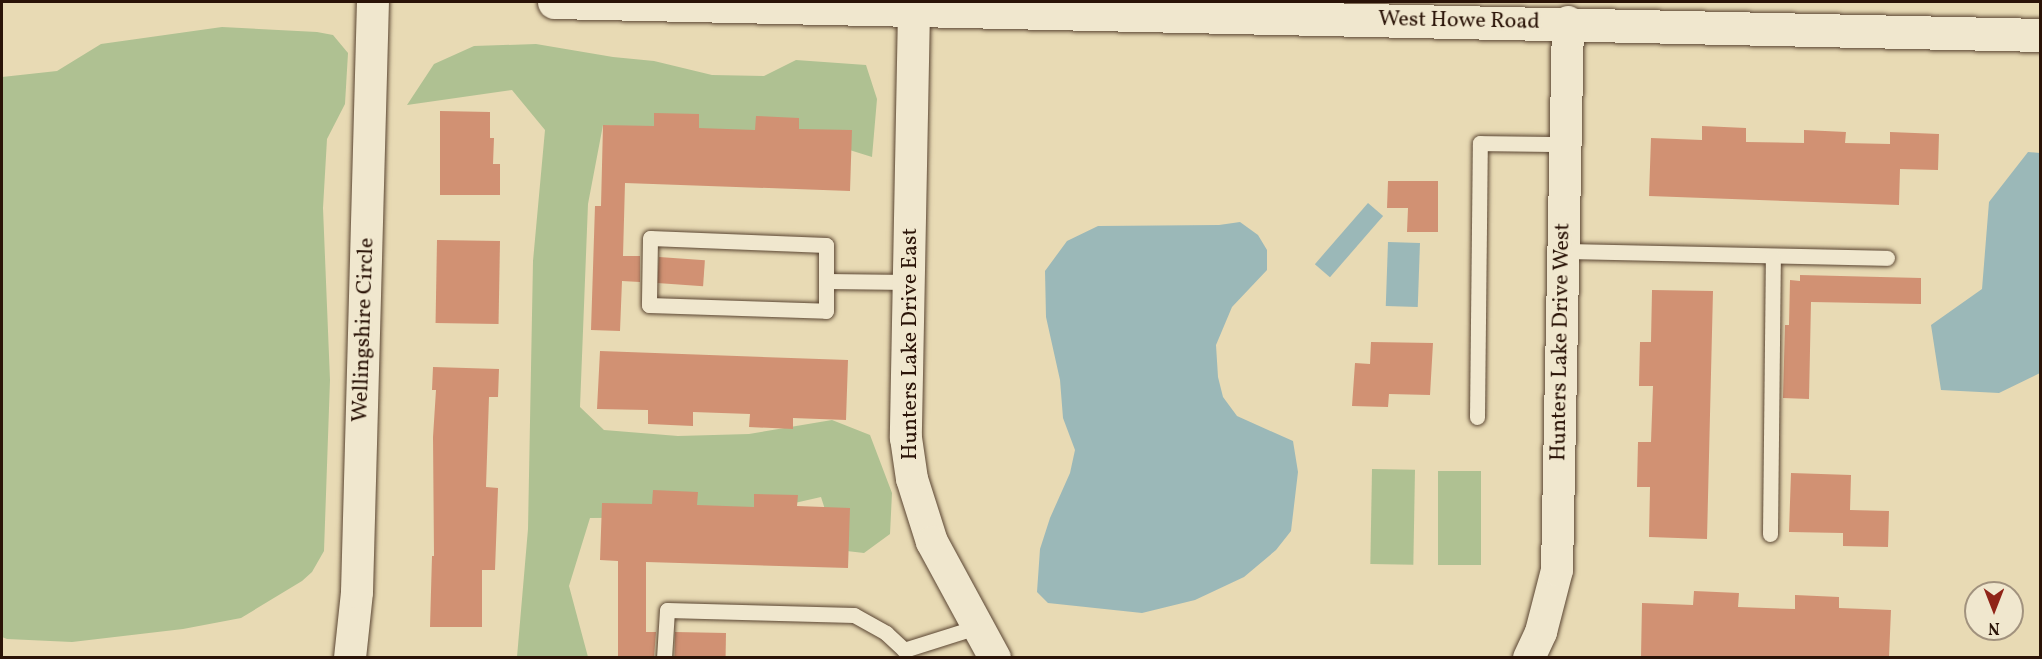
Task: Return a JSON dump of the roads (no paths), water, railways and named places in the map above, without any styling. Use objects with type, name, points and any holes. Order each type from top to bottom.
[{"type":"main road","name":"West Howe Road","points":[[554,2],[1568,22],[2040,35]]},
{"type":"street","name":"Wellingshire Circle","points":[[350,657],[357,592],[373,2]]},
{"type":"street","name":"Hunters Lake Drive East","points":[[914,10],[906,438],[912,479],[932,542],[995,657]]},
{"type":"street","name":"Hunters Lake Drive West","points":[[1529,657],[1541,632],[1557,570],[1568,22]]},
{"type":"lane","points":[[1477,417],[1480,143],[1565,144]]},
{"type":"lane","points":[[650,238],[826,245],[826,281],[826,310],[649,305],[650,238]]},
{"type":"lane","points":[[1563,251],[1887,258]]},
{"type":"lane","points":[[1770,534],[1773,256]]},
{"type":"lane","points":[[826,281],[909,282]]},
{"type":"lane","points":[[664,657],[667,610],[854,615],[886,633],[904,654],[980,626]]},
{"type":"water","points":[[2028,152],[2040,153],[2040,373],[1999,393],[1941,390],[1931,325],[1982,289],[1989,202]]},
{"type":"water","points":[[1368,203],[1383,216],[1330,277],[1315,264]]},
{"type":"water","points":[[1240,222],[1258,235],[1267,250],[1267,270],[1232,307],[1216,345],[1218,377],[1223,397],[1237,416],[1293,441],[1298,472],[1291,531],[1276,550],[1244,577],[1195,600],[1142,613],[1048,603],[1037,592],[1040,549],[1050,518],[1070,473],[1075,450],[1063,418],[1060,380],[1046,317],[1045,271],[1067,241],[1098,226],[1219,225]]},
{"type":"water","points":[[1388,242],[1420,243],[1418,307],[1386,306]]}]
